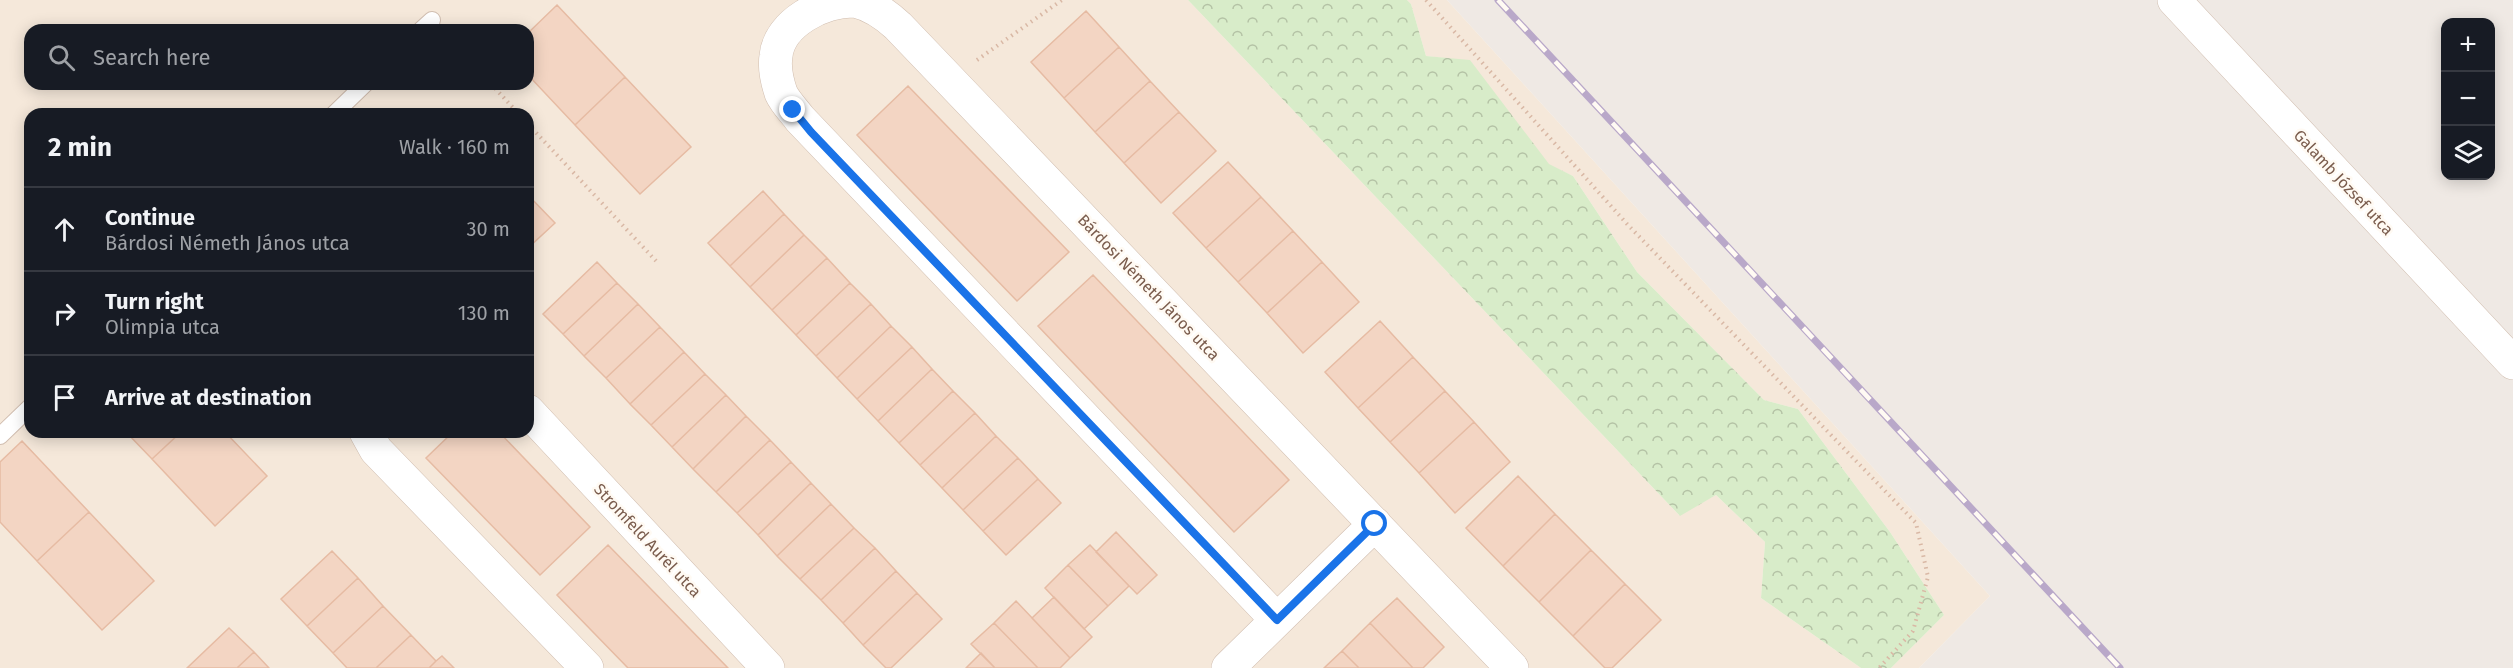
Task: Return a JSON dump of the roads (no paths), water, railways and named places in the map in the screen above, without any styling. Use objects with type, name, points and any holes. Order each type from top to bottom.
[{"type":"street","name":"Galamb József utca","points":[[2174,0],[2513,363]]},
{"type":"street","name":"Bárdosi Németh János utca","points":[[1277,620],[811,132],[793,110],[782,95],[776,75],[776,55],[782,36],[795,22],[813,9],[832,2],[852,1],[871,6],[898,26],[1512,668]]},
{"type":"street","name":"Stromfeld Aurél utca","points":[[534,417],[768,668]]},
{"type":"street","points":[[369,438],[376,450],[586,668]]},
{"type":"street","points":[[1228,668],[1375,524]]},
{"type":"lane","points":[[340,108],[359,90]]},
{"type":"lane","points":[[0,436],[24,413]]},
{"type":"railway","points":[[1498,0],[2120,668]]}]
